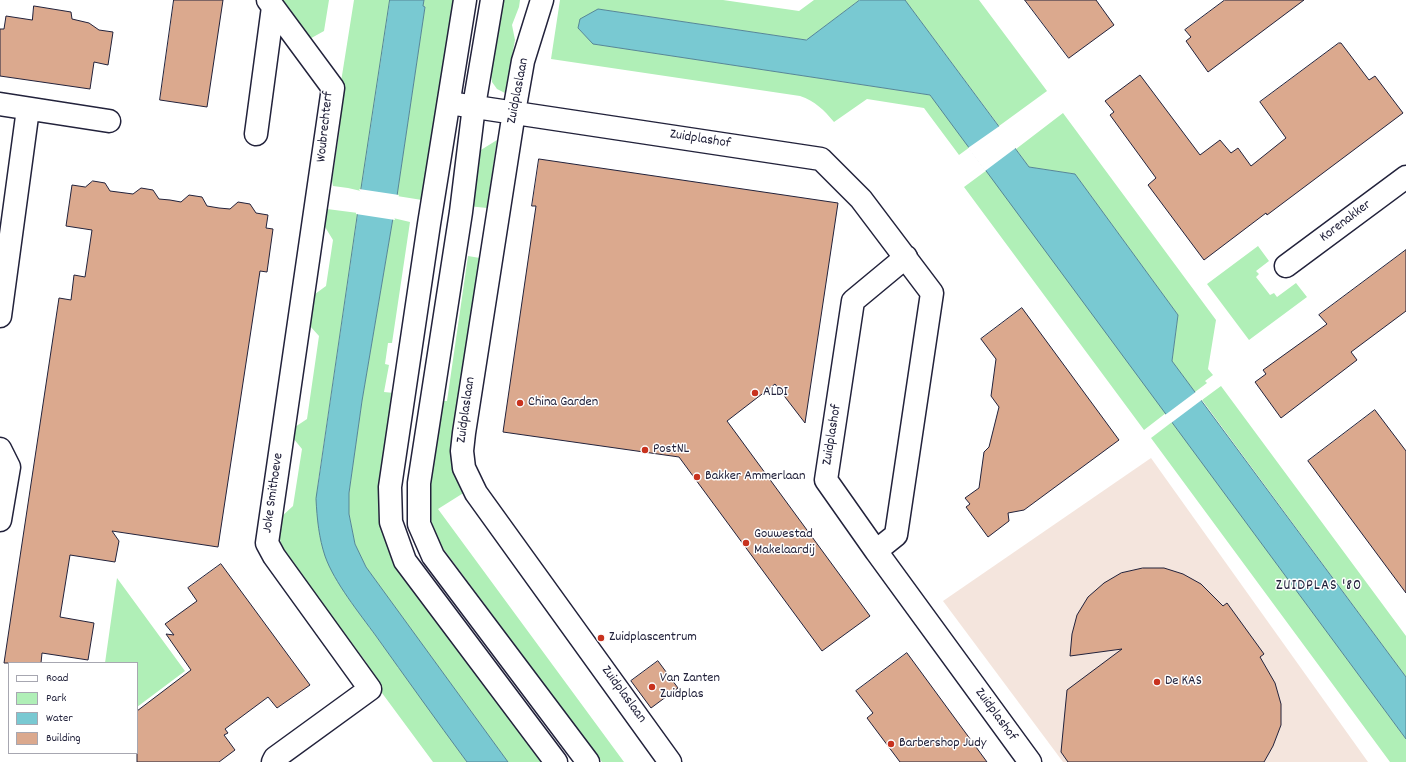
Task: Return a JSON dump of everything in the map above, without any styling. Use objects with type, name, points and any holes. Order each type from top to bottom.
[{"type":"street","points":[[465,0],[431,208],[400,413],[390,486],[391,522],[405,562],[556,762]]},
{"type":"street","points":[[492,0],[474,106],[461,212],[419,483],[419,524],[433,556],[588,762]]},
{"type":"street","name":"Zuidplaslaan","points":[[542,0],[523,61],[514,112],[464,433],[462,451],[464,468],[476,493],[670,762]]},
{"type":"street","name":"Woubrechterf","points":[[256,134],[270,4]]},
{"type":"street","name":"Woubrechterf","points":[[270,4],[333,88],[318,193]]},
{"type":"street","name":"Zuidplashof","points":[[449,103],[821,159],[861,199],[932,292],[896,535],[876,551]]},
{"type":"street","points":[[0,104],[109,121]]},
{"type":"street","points":[[0,316],[28,108]]},
{"type":"street","name":"Korenakker","points":[[1286,266],[1406,177]]},
{"type":"street","name":"Joke Smithoeve","points":[[273,762],[276,758],[370,689],[274,556],[267,543],[318,193]]},
{"type":"street","name":"Zuidplashof","points":[[906,257],[853,301],[826,480],[914,604],[1030,762]]},
{"type":"street","points":[[0,449],[9,466],[0,520]]},
{"type":"shaded area","name":"De KAS","points":[[1151,458],[1368,762],[1063,762],[943,601]]},
{"type":"green space","points":[[275,0],[329,0],[324,31],[306,41]]},
{"type":"green space","points":[[354,0],[390,0],[361,191],[333,186],[332,181],[340,127],[337,107]]},
{"type":"green space","points":[[424,0],[454,0],[422,200],[397,196],[425,7],[423,6]]},
{"type":"green space","points":[[500,0],[520,0],[512,25],[515,40],[505,93],[497,89],[492,82],[490,66]]},
{"type":"green space","points":[[560,0],[723,0],[799,11],[814,0],[860,0],[806,40],[598,9],[578,28],[594,44],[930,95],[970,147],[959,155],[924,108],[867,99],[834,122],[819,106],[800,96],[551,59]]},
{"type":"green space","points":[[905,0],[979,0],[1047,91],[999,126]]},
{"type":"green space","points":[[1063,113],[1216,320],[1208,369],[1213,375],[1205,381],[1207,383],[1195,392],[1172,361],[1178,315],[1075,174],[1029,167],[1016,149]]},
{"type":"green space","points":[[497,140],[487,208],[468,206],[476,153]]},
{"type":"green space","points":[[987,170],[1166,413],[1144,430],[964,187]]},
{"type":"green space","points":[[327,209],[358,213],[318,482],[317,501],[320,538],[330,567],[348,598],[467,762],[433,762],[382,693],[366,662],[285,554],[279,537],[281,517],[293,506],[302,449],[293,438],[295,427],[307,419],[319,336],[310,326],[315,294],[326,286],[333,240],[325,227]]},
{"type":"green space","points":[[393,218],[410,222],[392,343],[388,343],[385,364],[389,365],[384,392],[394,393],[382,513],[544,762],[508,762],[366,567],[355,544],[349,514],[349,493],[362,401]]},
{"type":"green space","points":[[1258,246],[1269,261],[1256,271],[1259,274],[1256,277],[1270,295],[1274,293],[1277,297],[1296,283],[1307,297],[1249,340],[1207,284]]},
{"type":"green space","points":[[468,256],[480,258],[451,451],[455,474],[465,492],[438,509],[624,762],[602,762],[442,547],[434,530],[429,513],[427,495],[439,401],[447,401]]},
{"type":"green space","points":[[1221,386],[1406,636],[1406,677],[1202,400]]},
{"type":"green space","points":[[1172,422],[1406,739],[1406,762],[1390,762],[1151,438]]},
{"type":"green space","points":[[117,578],[185,671],[138,706],[138,662],[105,662]]},
{"type":"water","points":[[390,0],[424,0],[423,6],[425,7],[397,196],[361,191]]},
{"type":"water","points":[[860,0],[905,0],[1029,167],[1075,174],[1178,315],[1172,361],[1406,677],[1406,739],[930,95],[593,44],[578,28],[580,19],[598,9],[806,40]]},
{"type":"water","points":[[358,213],[393,218],[362,401],[349,493],[349,514],[355,544],[366,567],[508,762],[467,762],[348,598],[329,566],[321,542],[316,499]]},
{"type":"pier","points":[[1001,125],[1017,147],[985,171],[968,148]]},
{"type":"pier","points":[[359,189],[399,195],[396,198],[361,193]]},
{"type":"pier","points":[[356,211],[394,216],[395,220],[356,214]]},
{"type":"pier","points":[[1197,391],[1203,399],[1171,423],[1165,415]]},
{"type":"building","points":[[174,0],[223,0],[207,107],[160,100]]},
{"type":"building","points":[[1025,0],[1096,0],[1114,25],[1069,58]]},
{"type":"building","points":[[1225,0],[1304,0],[1208,72],[1186,41],[1191,37],[1185,30]]},
{"type":"building","points":[[34,6],[71,12],[72,19],[89,23],[99,30],[113,32],[108,65],[94,62],[90,89],[0,76],[0,29],[4,29],[6,16],[32,20]]},
{"type":"building","points":[[1341,43],[1369,80],[1375,76],[1403,113],[1267,215],[1266,213],[1204,260],[1148,185],[1156,178],[1110,115],[1114,112],[1105,101],[1140,75],[1200,155],[1220,140],[1231,153],[1238,148],[1251,166],[1286,138],[1260,102]]},
{"type":"building","points":[[539,159],[838,203],[805,423],[775,384],[727,421],[870,616],[822,651],[679,457],[503,432],[536,206],[532,206]]},
{"type":"building","points":[[93,181],[105,183],[110,191],[133,194],[141,188],[153,190],[159,199],[181,202],[189,195],[202,197],[207,206],[219,208],[230,209],[238,202],[250,204],[256,213],[268,215],[266,228],[273,229],[267,272],[260,271],[218,547],[112,531],[119,541],[115,562],[70,555],[60,617],[94,623],[88,660],[42,653],[41,662],[4,663],[59,298],[71,300],[74,275],[85,277],[92,230],[66,226],[72,185],[85,187]]},
{"type":"building","points":[[1406,250],[1406,311],[1351,352],[1357,360],[1281,418],[1255,382],[1266,374],[1263,370],[1327,324],[1319,315]]},
{"type":"building","points":[[1022,308],[1119,440],[1024,510],[1008,513],[1009,521],[988,537],[966,507],[970,504],[965,498],[979,488],[984,452],[989,447],[999,407],[991,396],[996,359],[981,339]]},
{"type":"building","points":[[1375,410],[1406,451],[1406,593],[1308,461]]},
{"type":"building","points":[[221,564],[310,685],[277,708],[268,697],[225,729],[228,733],[224,735],[235,750],[219,762],[137,762],[138,710],[191,670],[166,634],[174,635],[165,624],[197,601],[188,588]]},
{"type":"building","points":[[1143,568],[1164,568],[1183,574],[1201,584],[1223,606],[1227,603],[1264,654],[1260,657],[1275,683],[1281,704],[1281,725],[1273,746],[1264,762],[1068,762],[1061,752],[1067,690],[1122,649],[1070,656],[1072,634],[1077,615],[1088,597],[1104,583],[1121,573]]},
{"type":"building","points":[[907,653],[987,762],[900,762],[867,718],[873,713],[856,691]]},
{"type":"building","points":[[658,661],[678,688],[651,708],[631,681]]},
{"type":"place","name":"ALDI","points":[[755,393]]},
{"type":"place","name":"China Garden","points":[[520,403]]},
{"type":"place","name":"PostNL","points":[[645,450]]},
{"type":"place","name":"Bakker Ammerlaan","points":[[697,477]]},
{"type":"place","name":"Gouwestad Makelaardij","points":[[746,543]]},
{"type":"place","name":"Zuidplascentrum","points":[[601,638]]},
{"type":"place","name":"De KAS","points":[[1157,682]]},
{"type":"place","name":"Van Zanten Zuidplas","points":[[652,687]]},
{"type":"place","name":"Barbershop Judy","points":[[891,744]]},
{"type":"district","name":"ZUIDPLAS '80","points":[[1319,587]]}]
